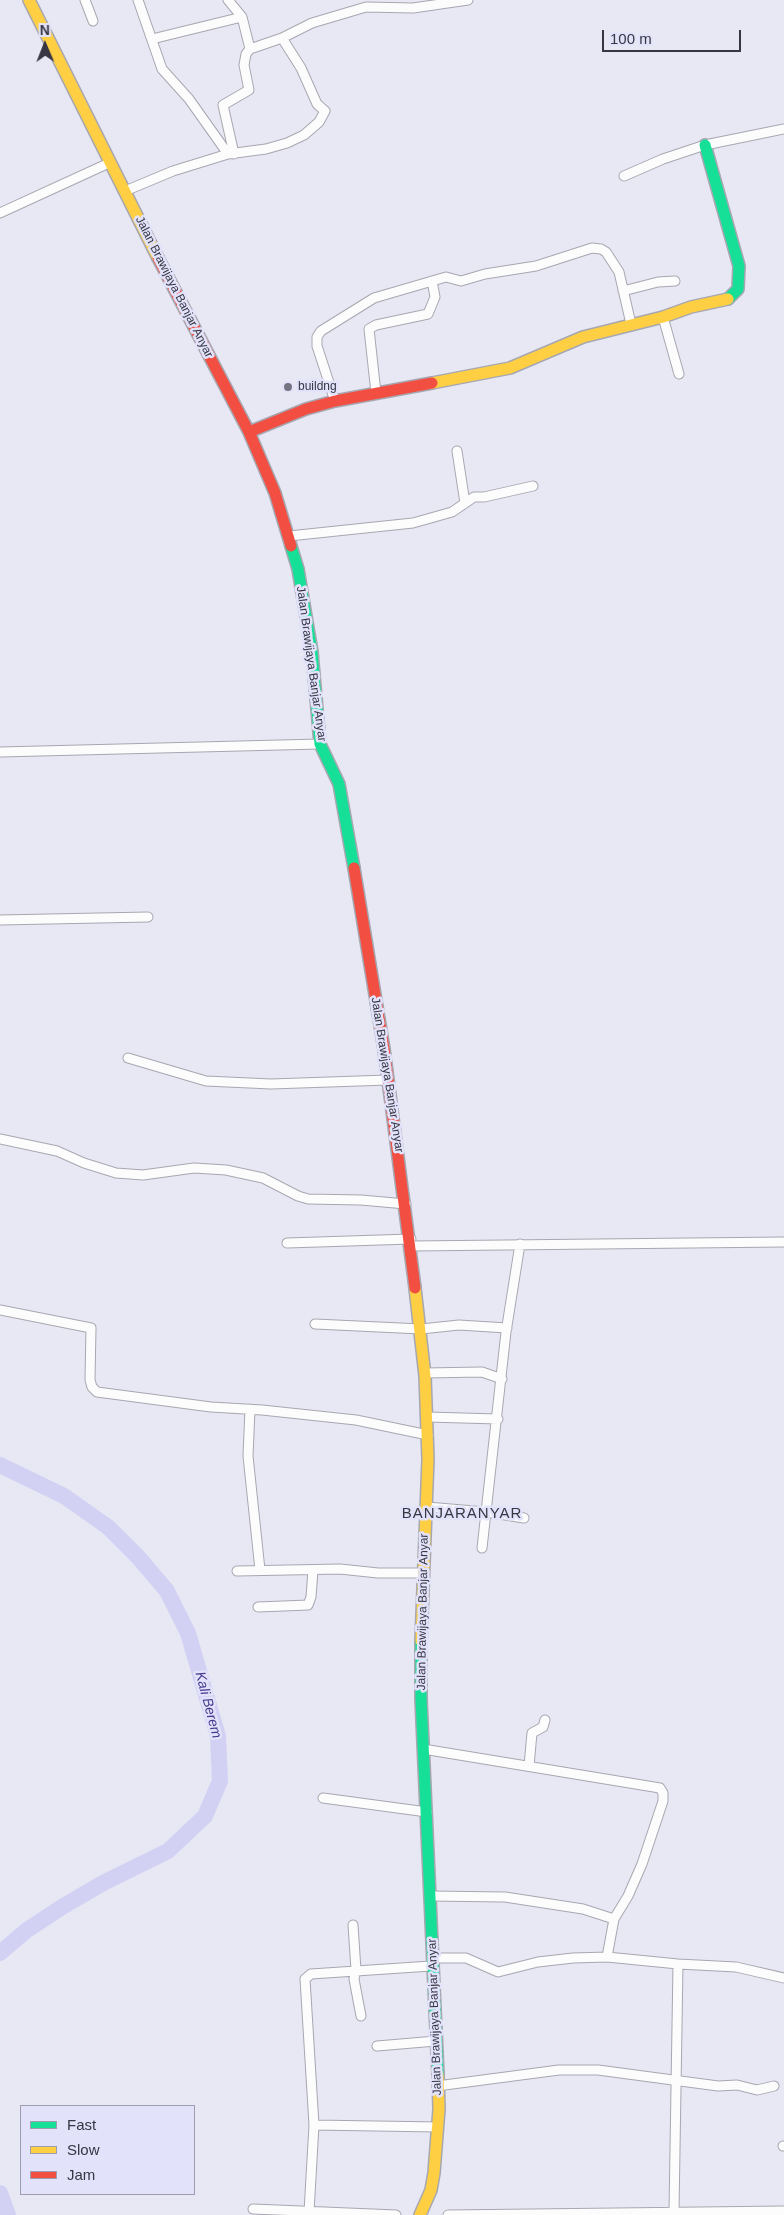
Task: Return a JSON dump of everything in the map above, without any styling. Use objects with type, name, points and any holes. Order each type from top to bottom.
[{"type":"street","name":"Jalan Brawijaya Banjar Anyar","points":[[30,0],[110,163],[250,432],[280,506],[298,569],[312,652],[320,744],[339,784],[388,1080],[411,1243],[425,1372],[428,1435],[421,1699],[438,2127],[431,2190],[420,2215]]},
{"type":"street","points":[[85,0],[93,21]]},
{"type":"street","points":[[138,0],[167,76],[189,99],[231,154]]},
{"type":"street","points":[[228,0],[242,17],[250,49]]},
{"type":"street","points":[[231,154],[223,105],[249,90],[244,65],[246,54],[250,49],[282,38],[312,23],[366,7],[413,8],[468,0]]},
{"type":"street","points":[[152,39],[242,17]]},
{"type":"street","points":[[125,191],[173,171],[231,154],[266,149],[298,138],[319,122],[325,111],[317,104],[301,68],[282,38]]},
{"type":"street","points":[[624,176],[663,159],[705,145],[784,129]]},
{"type":"street","points":[[250,432],[306,409],[335,401],[510,368],[583,337],[663,317],[691,307],[729,299],[738,289],[736,253],[705,145]]},
{"type":"street","points":[[0,213],[110,163]]},
{"type":"street","points":[[335,401],[317,346],[317,337],[321,331],[374,298],[446,277],[461,281],[485,274],[536,266],[592,248],[606,252],[618,272],[631,324]]},
{"type":"street","points":[[376,393],[369,329],[376,325],[427,315],[435,297],[432,281]]},
{"type":"street","points":[[623,291],[658,282],[675,281]]},
{"type":"street","points":[[663,317],[679,374]]},
{"type":"street","points":[[457,451],[464,503]]},
{"type":"street","points":[[289,536],[413,523],[452,512],[474,497],[484,497],[533,486]]},
{"type":"street","points":[[0,752],[320,744]]},
{"type":"street","points":[[0,920],[148,917]]},
{"type":"street","points":[[128,1058],[206,1082],[271,1084],[388,1080]]},
{"type":"street","points":[[0,1139],[57,1151],[84,1164],[116,1173],[143,1175],[194,1168],[226,1170],[263,1178],[298,1196],[308,1199],[361,1200],[406,1204]]},
{"type":"street","points":[[287,1243],[784,1242]]},
{"type":"street","points":[[482,1548],[507,1328],[520,1244]]},
{"type":"street","points":[[0,1310],[91,1328],[90,1380],[97,1392],[211,1407],[356,1420],[428,1435]]},
{"type":"street","points":[[315,1324],[421,1328],[459,1325],[507,1328]]},
{"type":"street","points":[[425,1372],[482,1372],[502,1379]]},
{"type":"street","points":[[250,1409],[248,1456],[260,1570]]},
{"type":"street","points":[[427,1417],[498,1419]]},
{"type":"street","points":[[426,1507],[486,1512],[524,1518]]},
{"type":"street","points":[[258,1607],[308,1605],[311,1597],[313,1570]]},
{"type":"street","points":[[237,1571],[423,1572]]},
{"type":"street","points":[[529,1766],[532,1733],[543,1727],[545,1720]]},
{"type":"street","points":[[423,1749],[660,1788],[663,1793],[663,1801],[642,1864],[628,1896],[614,1919],[607,1957]]},
{"type":"street","points":[[323,1798],[426,1812]]},
{"type":"street","points":[[430,1896],[506,1897],[583,1909],[614,1919]]},
{"type":"street","points":[[353,1925],[356,1970],[354,1979],[361,2016]]},
{"type":"street","points":[[309,2212],[314,2125],[305,1979],[311,1974],[466,1958],[498,1972],[547,1961],[607,1957],[736,1967],[784,1978]]},
{"type":"street","points":[[674,2212],[678,1964]]},
{"type":"street","points":[[377,2046],[436,2040]]},
{"type":"street","points":[[437,2086],[559,2070],[598,2070],[718,2086],[738,2085],[753,2090],[774,2086]]},
{"type":"street","points":[[314,2125],[438,2127]]},
{"type":"street","points":[[253,2209],[298,2213],[396,2215]]},
{"type":"street","points":[[448,2215],[674,2212],[764,2213],[784,2211]]},
{"type":"waterway","name":"Kali Berem","points":[[0,1465],[64,1496],[108,1527],[139,1558],[167,1591],[188,1633],[218,1736],[220,1781],[205,1816],[168,1851],[103,1883],[62,1907],[27,1930],[0,1953]]},
{"type":"waterway","name":"Kali Berem","points":[[0,2193],[8,2215]]},
{"type":"traffic: fast","points":[[705,145],[739,266],[738,289],[728,299]]},
{"type":"traffic: fast","points":[[291,546],[298,569],[312,652],[320,744],[339,784],[354,868]]},
{"type":"traffic: fast","points":[[421,1641],[421,1699],[438,2075]]},
{"type":"traffic: slow","points":[[29,0],[158,258]]},
{"type":"traffic: slow","points":[[432,383],[510,368],[583,337],[663,317],[691,307],[728,299]]},
{"type":"traffic: slow","points":[[415,1288],[425,1376],[428,1459],[421,1641]]},
{"type":"traffic: slow","points":[[420,2215],[431,2190],[434,2173],[439,2109],[438,2075]]},
{"type":"traffic: jam","points":[[158,258],[249,432],[275,493],[291,546]]},
{"type":"traffic: jam","points":[[249,432],[306,409],[335,401],[432,383]]},
{"type":"traffic: jam","points":[[354,868],[384,1049],[415,1288]]},
{"type":"place","name":"buildng","points":[[288,387]]},
{"type":"district","name":"BANJARANYAR","points":[[462,1514]]}]
